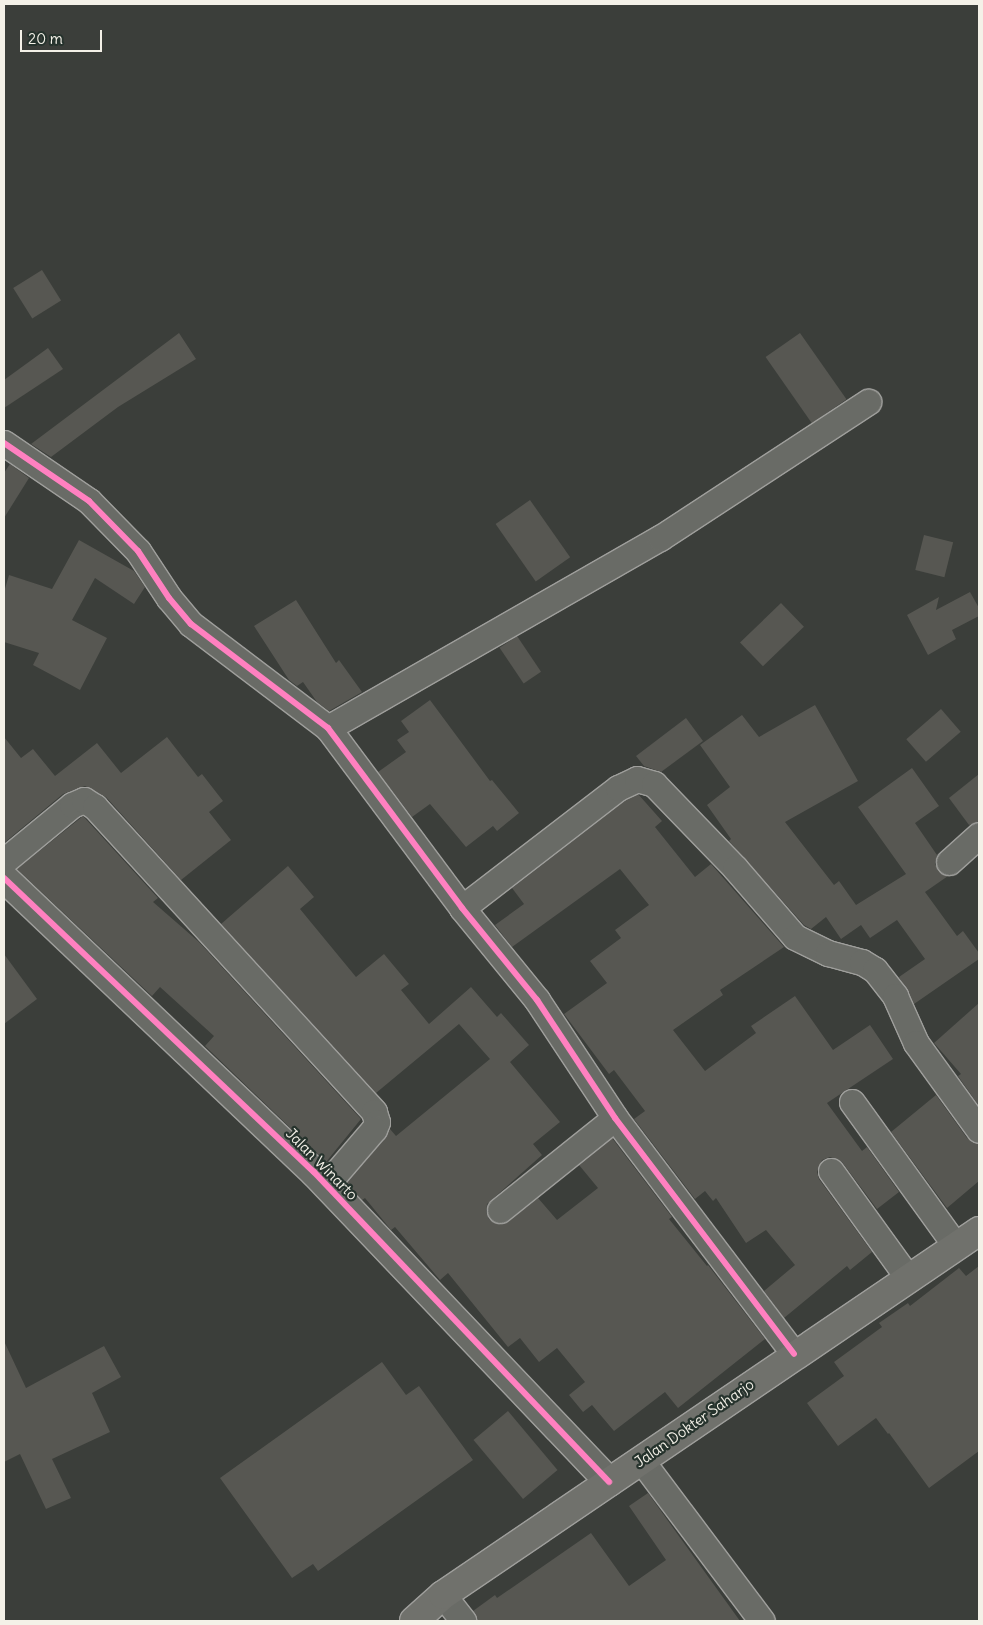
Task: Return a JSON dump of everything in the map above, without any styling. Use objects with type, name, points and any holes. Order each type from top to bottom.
[{"type":"highway","name":"Jalan Dokter Saharjo","points":[[414,1621],[442,1595],[794,1354],[979,1231]]},
{"type":"street","points":[[328,728],[660,538],[868,402]]},
{"type":"street","points":[[4,443],[89,501],[138,551],[169,598],[191,624],[328,728],[462,908],[537,1000],[615,1118],[794,1354]]},
{"type":"street","points":[[462,908],[618,788],[637,779],[654,784],[735,868],[795,937],[828,953],[862,962],[875,970],[895,996],[916,1044],[979,1130]]},
{"type":"street","points":[[4,861],[72,805],[84,800],[95,807],[374,1112],[377,1122],[374,1129],[326,1185]]},
{"type":"street","points":[[949,862],[979,835]]},
{"type":"street","name":"Jalan Winarto","points":[[4,878],[326,1185],[609,1482]]},
{"type":"street","points":[[852,1102],[956,1246]]},
{"type":"street","points":[[500,1210],[615,1118]]},
{"type":"street","points":[[831,1171],[909,1279]]},
{"type":"street","points":[[641,1460],[762,1621]]},
{"type":"street","points":[[442,1595],[463,1621]]},
{"type":"building","points":[[42,270],[61,301],[32,319],[13,288]]},
{"type":"building","points":[[179,333],[196,359],[118,407],[51,457],[31,444]]},
{"type":"building","points":[[800,333],[846,399],[812,423],[766,357]]},
{"type":"building","points":[[48,348],[63,369],[4,408],[4,380]]},
{"type":"building","points":[[10,464],[29,478],[4,518],[4,473]]},
{"type":"building","points":[[530,500],[570,557],[536,581],[496,524]]},
{"type":"building","points":[[924,535],[953,542],[944,577],[915,570]]},
{"type":"building","points":[[79,540],[134,571],[145,587],[134,604],[95,578],[72,620],[107,638],[80,690],[33,665],[39,653],[4,642],[4,592],[9,575],[52,589]]},
{"type":"building","points":[[970,592],[979,608],[979,616],[952,630],[956,639],[928,655],[907,615],[939,597],[936,610]]},
{"type":"building","points":[[296,600],[336,663],[339,660],[362,692],[329,711],[317,702],[303,682],[297,686],[289,680],[254,626]]},
{"type":"building","points":[[781,603],[804,627],[763,666],[740,643]]},
{"type":"building","points":[[517,636],[541,672],[524,683],[500,648]]},
{"type":"building","points":[[430,700],[490,781],[492,780],[519,813],[497,831],[493,826],[466,847],[430,804],[412,817],[378,772],[406,752],[397,740],[409,732],[401,721]]},
{"type":"building","points":[[815,705],[858,781],[785,822],[834,885],[839,881],[856,905],[906,874],[858,807],[912,768],[939,806],[915,823],[937,855],[935,864],[938,871],[948,876],[925,892],[957,936],[963,931],[979,953],[979,959],[914,1004],[899,977],[925,959],[897,920],[870,938],[861,925],[841,939],[826,917],[811,929],[804,925],[729,841],[731,839],[707,805],[730,787],[700,745],[742,715],[759,737]]},
{"type":"building","points":[[941,709],[961,732],[926,762],[906,739]]},
{"type":"building","points":[[686,718],[703,741],[661,772],[644,766],[636,756]]},
{"type":"building","points":[[4,737],[21,758],[33,749],[55,776],[97,743],[121,773],[167,737],[198,777],[202,774],[223,801],[209,812],[231,840],[181,880],[106,797],[85,786],[63,794],[4,843]]},
{"type":"building","points":[[979,774],[979,821],[969,825],[949,798]]},
{"type":"building","points":[[638,794],[662,821],[655,827],[695,877],[711,864],[784,947],[720,990],[723,995],[673,1030],[705,1071],[756,1033],[751,1026],[795,996],[833,1050],[870,1025],[893,1059],[827,1103],[862,1151],[867,1147],[899,1192],[877,1209],[842,1162],[830,1157],[822,1160],[817,1172],[819,1179],[872,1252],[850,1270],[847,1266],[784,1318],[764,1291],[795,1265],[766,1230],[746,1243],[716,1198],[713,1201],[705,1191],[695,1199],[634,1119],[645,1111],[614,1070],[609,1074],[564,1014],[607,983],[590,961],[621,938],[615,930],[649,905],[620,869],[512,947],[495,925],[524,904],[512,888],[626,800]]},
{"type":"building","points":[[83,816],[158,898],[153,902],[199,942],[361,1119],[326,1162],[205,1046],[214,1036],[160,987],[152,996],[17,869]]},
{"type":"building","points":[[288,866],[314,897],[300,909],[356,977],[384,954],[409,984],[401,990],[429,1024],[471,987],[497,1017],[501,1013],[529,1045],[510,1062],[560,1122],[533,1144],[542,1155],[487,1204],[486,1212],[489,1219],[502,1224],[509,1221],[538,1198],[557,1220],[598,1188],[579,1165],[612,1138],[672,1217],[669,1219],[708,1265],[765,1339],[678,1408],[665,1392],[614,1431],[592,1405],[583,1412],[569,1395],[585,1382],[557,1348],[539,1362],[520,1338],[508,1347],[448,1273],[440,1280],[395,1227],[391,1230],[365,1198],[362,1200],[346,1183],[385,1138],[390,1129],[396,1136],[490,1059],[459,1024],[376,1093],[221,924]]},
{"type":"building","points":[[4,954],[37,999],[4,1024]]},
{"type":"building","points":[[979,1003],[979,1106],[958,1076],[961,1074],[934,1043]]},
{"type":"building","points":[[936,1095],[967,1138],[979,1144],[979,1181],[947,1208],[891,1132]]},
{"type":"building","points":[[979,1266],[979,1451],[929,1488],[876,1418],[838,1446],[807,1403],[844,1376],[834,1362],[882,1327],[879,1323],[908,1303],[910,1306],[959,1268],[966,1276]]},
{"type":"building","points":[[4,1341],[26,1388],[104,1346],[121,1377],[92,1393],[110,1432],[52,1459],[71,1498],[46,1509],[20,1454],[4,1462]]},
{"type":"building","points":[[382,1362],[406,1395],[419,1386],[473,1460],[318,1571],[313,1564],[292,1578],[220,1478]]},
{"type":"building","points":[[508,1411],[557,1470],[523,1499],[474,1440]]},
{"type":"building","points":[[648,1493],[740,1621],[477,1621],[473,1611],[495,1595],[497,1598],[591,1533],[629,1586],[666,1560],[629,1506]]},
{"type":"cycle path","points":[[4,443],[89,501],[138,551],[169,598],[191,624],[328,728],[462,908],[537,1000],[615,1118],[794,1354]]},
{"type":"cycle path","points":[[4,878],[314,1172],[609,1482]]}]
